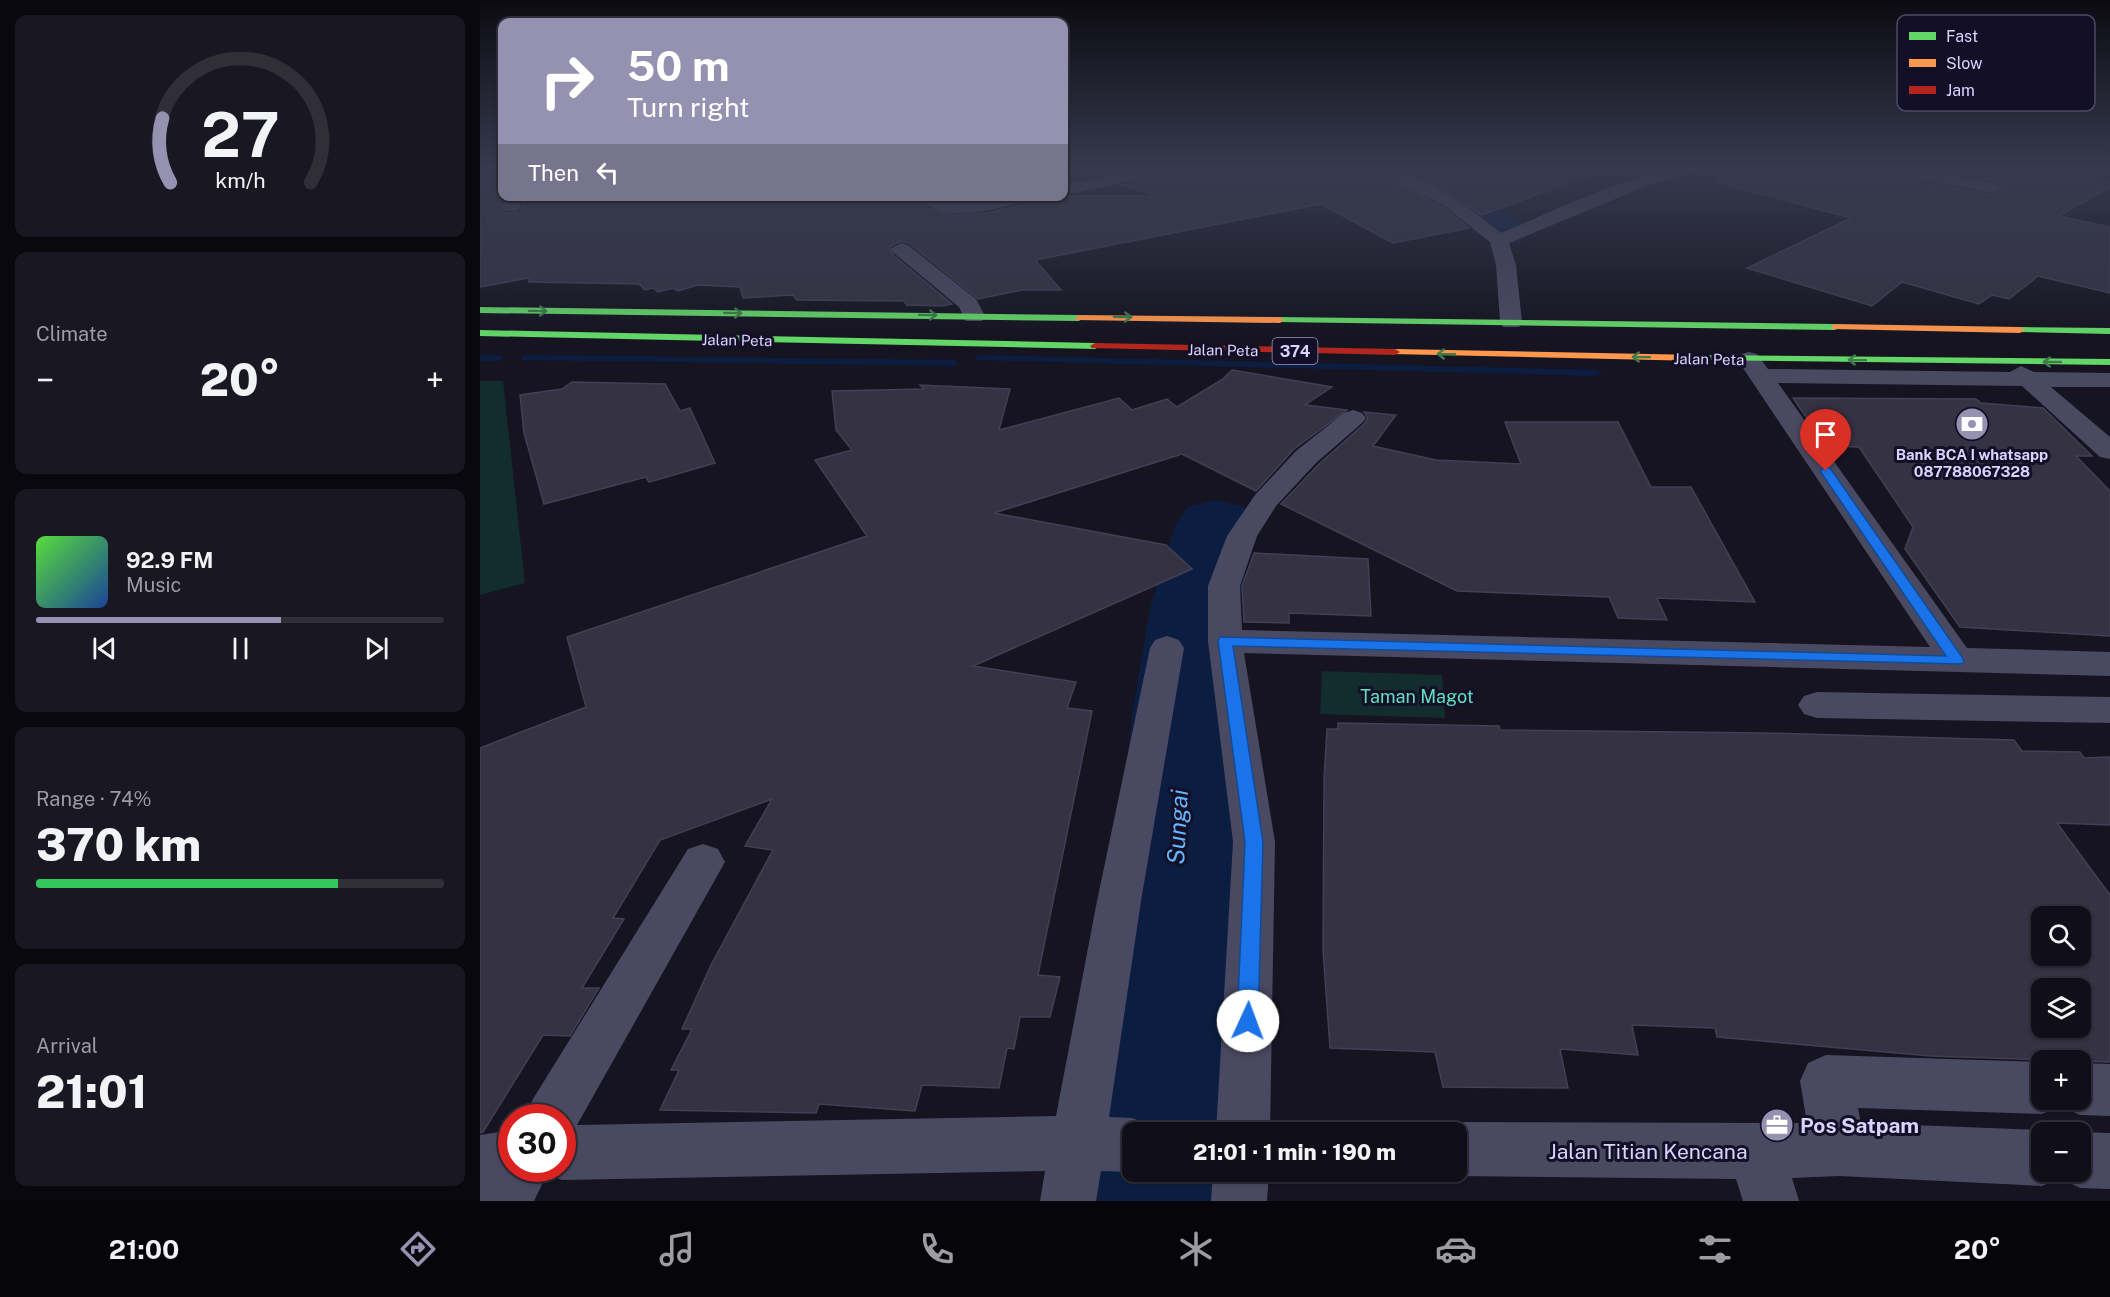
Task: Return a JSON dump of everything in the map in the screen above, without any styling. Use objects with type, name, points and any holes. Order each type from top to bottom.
[{"type":"main road","name":"Jalan Peta","points":[[480,310],[2110,331]]},
{"type":"main road","name":"Jalan Peta","points":[[480,333],[1755,368],[2110,362]]},
{"type":"street","points":[[1480,225],[1499,240],[1506,265],[1511,322]]},
{"type":"street","points":[[1499,240],[1536,225]]},
{"type":"street","points":[[901,249],[968,304],[974,316]]},
{"type":"street","points":[[2010,362],[2110,451]]},
{"type":"street","points":[[1755,368],[1957,661]]},
{"type":"street","name":"Jalan Peta","points":[[1755,368],[2028,380],[2110,380]]},
{"type":"street","points":[[1243,1122],[1254,842],[1225,641],[1224,586],[1242,536],[1265,501],[1306,457],[1353,418]]},
{"type":"street","points":[[1225,641],[2110,664]]},
{"type":"street","points":[[1068,1201],[1167,648]]},
{"type":"street","points":[[1817,705],[2110,710]]},
{"type":"street","points":[[560,1104],[703,862]]},
{"type":"street","points":[[1839,1149],[1826,1081],[2031,1088]]},
{"type":"street","points":[[2091,1089],[2110,1090]]},
{"type":"street","points":[[576,1152],[1122,1144]]},
{"type":"street","name":"Jalan Titian Kencana","points":[[1467,1150],[1763,1176],[1839,1149],[2031,1158]]},
{"type":"street","points":[[480,1163],[498,1160]]},
{"type":"street","points":[[2091,1160],[2110,1161]]},
{"type":"street","points":[[502,1201],[514,1182]]},
{"type":"street","points":[[1239,1201],[1240,1182]]},
{"type":"green space","points":[[480,381],[503,381],[525,583],[480,595]]},
{"type":"green space","name":"Taman Magot","points":[[1322,671],[1442,675],[1445,718],[1320,714]]},
{"type":"building","points":[[480,225],[1214,225],[1035,260],[1061,290],[1022,290],[978,299],[909,243],[900,241],[890,247],[893,255],[952,304],[941,306],[907,305],[904,301],[797,300],[793,295],[743,298],[740,287],[698,285],[678,291],[673,288],[658,292],[653,288],[645,290],[639,284],[529,282],[528,278],[480,287]]},
{"type":"building","points":[[1360,225],[1465,225],[1469,228],[1393,243]]},
{"type":"building","points":[[1836,225],[2101,225],[2110,227],[2110,293],[2038,276],[2009,299],[1992,295],[1979,304],[1902,282],[1872,306],[1747,268]]},
{"type":"building","points":[[1232,370],[1332,387],[1305,405],[1347,410],[1294,449],[1256,491],[1182,454],[994,513],[1166,545],[1192,569],[973,666],[1076,682],[1067,708],[1092,711],[1038,975],[1060,977],[1050,1017],[1020,1017],[1014,1049],[1007,1048],[999,1088],[922,1085],[915,1111],[819,1104],[816,1113],[660,1110],[679,1070],[671,1070],[692,1029],[682,1029],[711,965],[773,850],[745,846],[772,799],[660,840],[613,918],[624,919],[582,988],[599,988],[570,1036],[543,1035],[500,1104],[498,1104],[483,1132],[480,1133],[480,748],[586,707],[567,637],[867,536],[815,460],[852,450],[836,430],[832,391],[924,389],[920,385],[1010,389],[999,430],[1119,398],[1132,410],[1167,399],[1177,407],[1223,379]]},
{"type":"building","points":[[572,382],[665,384],[680,411],[690,408],[715,463],[649,482],[646,477],[544,504],[524,433],[520,395],[562,389]]},
{"type":"building","points":[[1793,398],[1976,399],[1981,403],[2043,408],[2092,456],[2076,456],[2110,491],[2110,636],[1960,627],[1905,549],[1913,527],[1859,447],[1826,446]]},
{"type":"building","points":[[1364,412],[1396,415],[1373,446],[1436,460],[1521,464],[1505,422],[1618,422],[1651,487],[1691,487],[1755,602],[1657,598],[1667,620],[1618,618],[1609,597],[1457,591],[1281,504],[1318,465],[1364,424],[1368,418]]},
{"type":"building","points":[[1254,553],[1368,559],[1371,616],[1289,613],[1289,623],[1244,622],[1242,586]]},
{"type":"building","points":[[1338,723],[1499,726],[1500,730],[1766,733],[2014,740],[2022,751],[2080,752],[2084,758],[2110,757],[2110,825],[2057,823],[2110,895],[2110,1062],[2091,1061],[2091,1050],[2031,1050],[2031,1059],[1931,1056],[1717,1037],[1715,1028],[1632,1025],[1638,1055],[1560,1049],[1568,1088],[1443,1087],[1435,1052],[1330,1048],[1323,949],[1324,779],[1327,729],[1338,729]]},
{"type":"waterway","points":[[1496,225],[1505,231]]},
{"type":"waterway","points":[[480,358],[499,358]]},
{"type":"waterway","points":[[526,358],[954,363]]},
{"type":"waterway","points":[[980,358],[1597,373]]},
{"type":"waterway","name":"Sungai","points":[[1163,1122],[1182,714],[1195,604],[1216,524]]},
{"type":"waterway","name":"Sungai","points":[[1160,1201],[1161,1182]]},
{"type":"traffic: fast","points":[[480,310],[1079,318]]},
{"type":"traffic: fast","points":[[1280,320],[1835,327]]},
{"type":"traffic: fast","points":[[2020,330],[2110,331]]},
{"type":"traffic: fast","points":[[480,333],[1095,346]]},
{"type":"traffic: fast","points":[[1699,358],[2110,362]]},
{"type":"traffic: slow","points":[[1079,318],[1280,320]]},
{"type":"traffic: slow","points":[[1835,327],[2020,330]]},
{"type":"traffic: slow","points":[[1395,352],[1699,358]]},
{"type":"traffic: jam","points":[[1095,346],[1395,352]]},
{"type":"place","name":"Bank BCA I whatsapp 087788067328","points":[[1972,424]]},
{"type":"place","name":"Pos Satpam","points":[[1777,1125]]},
{"type":"route","points":[[1248,1021],[1254,842],[1225,641],[1957,661],[1826,471]]}]
